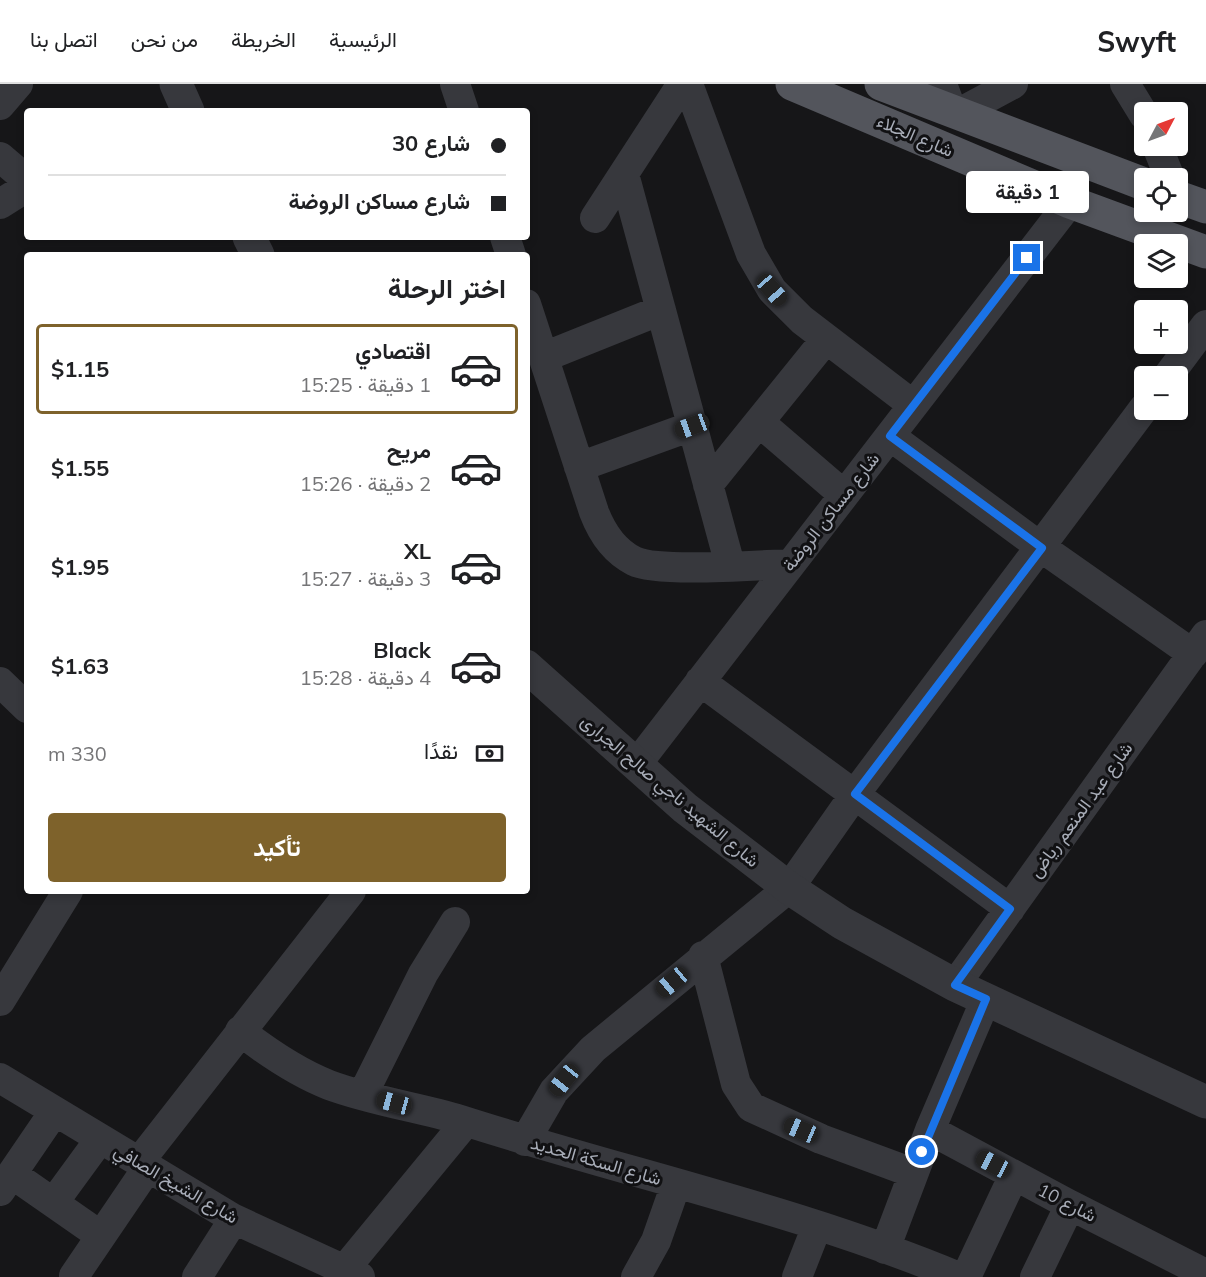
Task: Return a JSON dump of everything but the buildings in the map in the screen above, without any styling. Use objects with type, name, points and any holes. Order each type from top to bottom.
[{"type":"main road","name":"شارع الجلاء","points":[[792,84],[1073,203],[1134,217]]},
{"type":"main road","name":"شارع الجلاء","points":[[881,84],[951,103],[1134,180]]},
{"type":"main road","points":[[1073,203],[1091,196],[1096,189],[1097,173],[1094,165]]},
{"type":"main road","points":[[1188,201],[1206,207]]},
{"type":"main road","name":"شارع الجلاء","points":[[1151,222],[1206,252]]},
{"type":"street","points":[[0,105],[18,84]]},
{"type":"street","points":[[455,84],[463,108]]},
{"type":"street","points":[[596,218],[682,84]]},
{"type":"street","points":[[688,84],[756,264],[786,306],[913,405]]},
{"type":"street","points":[[951,103],[1013,84]]},
{"type":"street","points":[[1125,84],[1136,102]]},
{"type":"street","points":[[0,157],[24,177]]},
{"type":"street","points":[[624,174],[730,565]]},
{"type":"street","points":[[0,204],[24,189]]},
{"type":"street","name":"شارع مساكن الروضة","points":[[636,765],[913,405],[1073,203]]},
{"type":"street","points":[[544,357],[661,309]]},
{"type":"street","points":[[530,316],[600,527],[621,552],[649,567],[790,564]]},
{"type":"street","points":[[1175,366],[1206,325]]},
{"type":"street","points":[[708,485],[826,339]]},
{"type":"street","points":[[525,1142],[554,1091],[573,1068],[703,956],[789,888],[855,794],[1042,548],[1135,420]]},
{"type":"street","points":[[759,422],[844,495]]},
{"type":"street","points":[[579,467],[692,426]]},
{"type":"street","points":[[890,436],[1042,548],[1199,644]]},
{"type":"street","name":"شارع عبد المنعم رياض","points":[[955,985],[1199,644]]},
{"type":"street","name":"شارع الشهيد ناجي صالح الجرارى","points":[[530,678],[702,822],[789,888],[898,956],[1206,1102]]},
{"type":"street","points":[[700,681],[1010,909]]},
{"type":"street","points":[[0,682],[24,705]]},
{"type":"street","points":[[0,1001],[66,894]]},
{"type":"street","points":[[74,1276],[102,1236],[143,1165],[240,1031],[349,894]]},
{"type":"street","points":[[363,1094],[423,974],[455,922]]},
{"type":"street","points":[[703,956],[736,1084],[751,1107],[821,1138],[913,1173]]},
{"type":"street","points":[[885,1249],[930,1130],[986,999]]},
{"type":"street","name":"شارع السكة الحديد","points":[[240,1031],[298,1070],[329,1085],[466,1122],[525,1142],[817,1226],[959,1277]]},
{"type":"street","name":"شارع الشيخ الصافي","points":[[0,1078],[234,1219],[341,1272]]},
{"type":"street","points":[[54,1112],[6,1182],[54,1202],[102,1236]]},
{"type":"street","points":[[341,1272],[466,1122]]},
{"type":"street","name":"شارع 10","points":[[930,1130],[1206,1274]]},
{"type":"street","points":[[54,1202],[100,1139]]},
{"type":"street","points":[[966,1277],[1014,1175]]},
{"type":"street","points":[[643,1274],[676,1184]]},
{"type":"street","points":[[1035,1277],[1070,1205]]},
{"type":"street","points":[[197,1277],[234,1219]]},
{"type":"street","points":[[797,1277],[817,1226]]},
{"type":"route","points":[[922,1152],[986,999],[955,985],[1010,909],[855,794],[1042,548],[890,436],[1027,258]]}]
